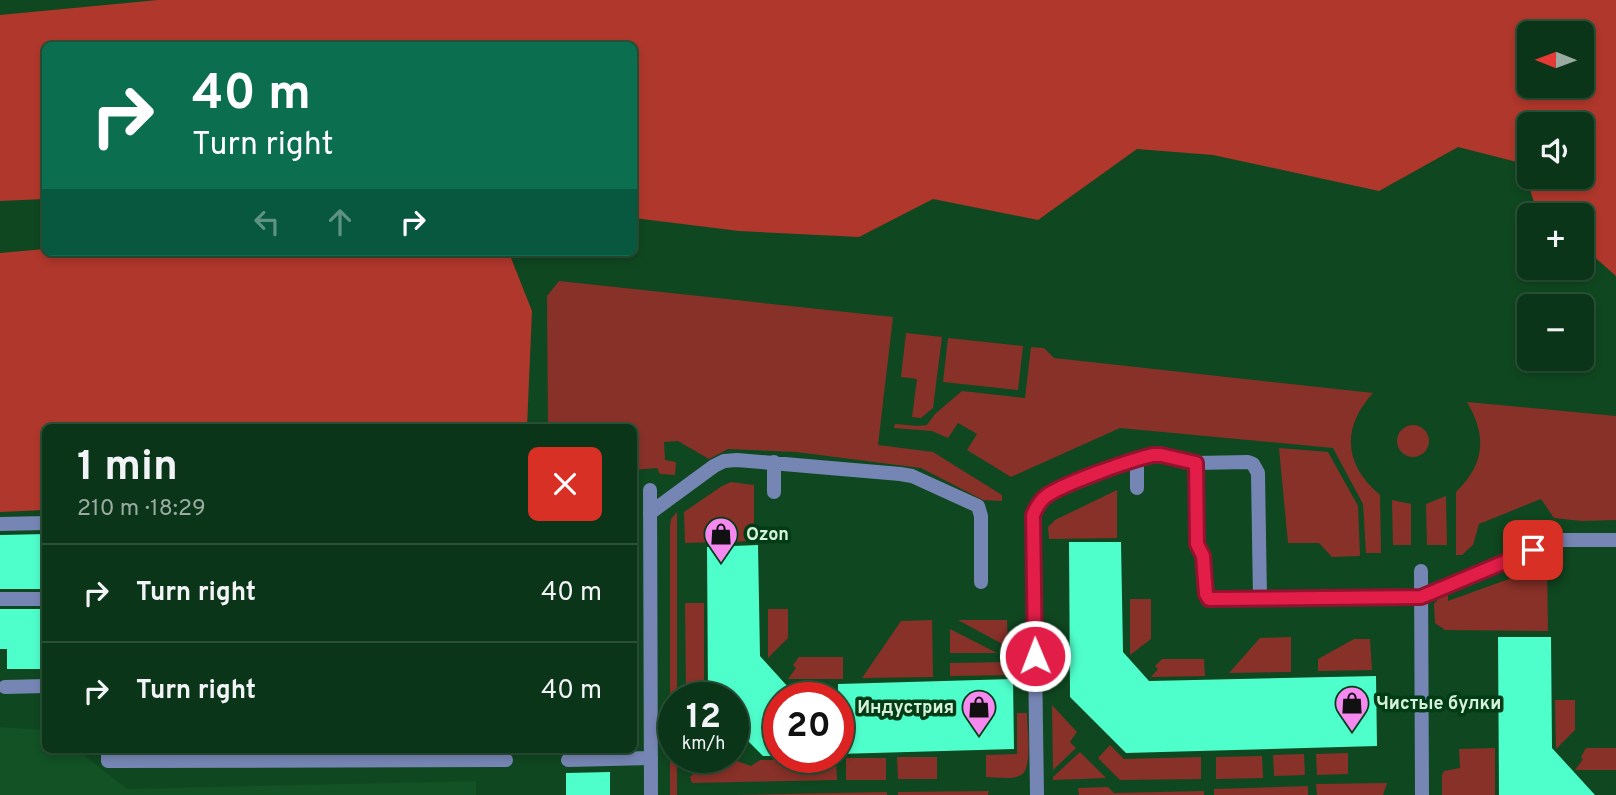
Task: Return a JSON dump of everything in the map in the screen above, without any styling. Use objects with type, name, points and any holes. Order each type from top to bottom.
[{"type":"street","points":[[1037,795],[1033,515],[1039,502],[1056,490],[1137,460],[1161,455],[1196,463],[1248,462],[1256,468],[1260,599]]},
{"type":"street","points":[[1137,460],[1137,488]]},
{"type":"street","points":[[650,513],[724,461],[774,462],[912,476],[978,506],[981,516],[981,582]]},
{"type":"street","points":[[774,462],[774,492]]},
{"type":"street","points":[[1196,463],[1197,544],[1203,556],[1207,598],[1421,597],[1558,540],[1616,540]]},
{"type":"street","points":[[650,490],[651,795]]},
{"type":"street","points":[[0,524],[42,523]]},
{"type":"street","points":[[1422,571],[1422,795]]},
{"type":"street","points":[[0,599],[42,598]]},
{"type":"street","points":[[5,687],[42,686]]},
{"type":"street","points":[[108,753],[108,761],[506,760]]},
{"type":"street","points":[[568,760],[651,758]]},
{"type":"shaded area","points":[[158,0],[1616,0],[1616,276],[1594,257],[1594,203],[1534,203],[1530,189],[1594,189],[1594,112],[1517,112],[1517,162],[1458,147],[1379,191],[1213,155],[1137,149],[1038,220],[933,199],[859,237],[739,231],[637,218],[637,42],[42,42],[42,199],[0,201],[0,15]]},
{"type":"shaded area","points":[[42,249],[42,256],[507,256],[511,258],[532,311],[527,424],[42,424],[42,510],[0,512],[0,253]]},
{"type":"shaded area","points":[[559,281],[893,317],[878,445],[933,452],[1002,495],[1002,501],[983,500],[921,468],[796,452],[728,449],[709,459],[678,441],[664,442],[665,460],[676,462],[675,475],[660,474],[657,468],[637,470],[637,424],[548,424],[547,296]]},
{"type":"shaded area","points":[[906,333],[942,337],[933,408],[921,418],[912,417],[917,379],[901,377]]},
{"type":"shaded area","points":[[948,338],[1023,346],[1018,390],[943,382]]},
{"type":"shaded area","points":[[1031,347],[1044,348],[1054,358],[1373,393],[1356,419],[1351,446],[1359,471],[1380,495],[1381,553],[1366,553],[1363,504],[1333,448],[1120,428],[1011,477],[967,450],[977,434],[958,423],[948,438],[932,431],[894,428],[895,424],[927,425],[935,414],[962,391],[1025,398]]},
{"type":"shaded area","points":[[1467,402],[1616,416],[1616,520],[1554,518],[1541,499],[1479,524],[1473,545],[1462,555],[1456,555],[1456,492],[1473,471],[1480,449],[1478,426]]},
{"type":"shaded area","points":[[1413,425],[1424,430],[1429,441],[1424,452],[1413,457],[1402,452],[1397,441],[1402,430]]},
{"type":"shaded area","points":[[1279,448],[1328,452],[1358,506],[1360,556],[1332,557],[1319,543],[1288,543]]},
{"type":"shaded area","points":[[731,482],[754,485],[754,541],[685,543],[684,512]]},
{"type":"shaded area","points":[[1117,490],[1117,538],[1049,539],[1048,527],[1055,520]]},
{"type":"shaded area","points":[[1446,496],[1447,545],[1427,545],[1426,504]]},
{"type":"shaded area","points":[[1392,500],[1411,504],[1411,545],[1393,545]]},
{"type":"shaded area","points":[[677,512],[677,682],[670,682],[671,519]]},
{"type":"shaded area","points":[[1547,565],[1548,631],[1445,630],[1435,623],[1434,604],[1440,597],[1448,594],[1448,601]]},
{"type":"shaded area","points":[[1130,599],[1151,599],[1151,639],[1130,655]]},
{"type":"shaded area","points":[[685,603],[704,603],[704,682],[686,682]]},
{"type":"shaded area","points":[[768,609],[788,609],[788,638],[768,658]]},
{"type":"shaded area","points":[[932,620],[933,677],[862,678],[901,621]]},
{"type":"shaded area","points":[[958,620],[1007,620],[1008,647]]},
{"type":"shaded area","points":[[950,629],[997,653],[950,653]]},
{"type":"shaded area","points":[[1291,637],[1291,672],[1229,673],[1260,638]]},
{"type":"shaded area","points":[[1354,639],[1370,639],[1372,670],[1318,671],[1318,659]]},
{"type":"shaded area","points":[[799,657],[843,657],[843,679],[788,679],[796,668],[793,665]]},
{"type":"shaded area","points":[[1162,659],[1204,659],[1205,676],[1151,677],[1158,669],[1155,666]]},
{"type":"shaded area","points":[[1010,662],[1010,675],[950,676],[950,663]]},
{"type":"shaded area","points":[[1555,700],[1575,700],[1575,730],[1556,749]]},
{"type":"shaded area","points":[[1052,705],[1077,732],[1070,742],[1076,748],[1053,770]]},
{"type":"shaded area","points":[[1017,713],[1027,713],[1028,756],[1025,771],[1014,777],[986,777],[986,755],[1017,754]]},
{"type":"shaded area","points":[[0,727],[42,730],[42,753],[81,753],[127,789],[476,781],[476,795],[0,795]]},
{"type":"shaded area","points":[[1110,745],[1124,759],[1201,757],[1201,779],[1120,780],[1098,758]]},
{"type":"shaded area","points":[[1495,748],[1495,795],[1442,795],[1444,771],[1460,768],[1459,749]]},
{"type":"shaded area","points":[[1586,748],[1616,748],[1616,770],[1575,770],[1583,759],[1581,757]]},
{"type":"shaded area","points":[[1080,752],[1106,778],[1053,780],[1053,777]]},
{"type":"shaded area","points":[[1348,753],[1348,774],[1317,775],[1316,754]]},
{"type":"shaded area","points":[[1304,754],[1305,775],[1274,776],[1273,755]]},
{"type":"shaded area","points":[[1262,756],[1263,778],[1216,779],[1216,757]]},
{"type":"shaded area","points":[[897,757],[937,757],[937,779],[898,779]]},
{"type":"shaded area","points":[[854,758],[886,758],[886,780],[846,780],[846,773],[854,773]]},
{"type":"shaded area","points":[[763,760],[763,773],[837,773],[837,780],[692,783],[690,777],[694,773],[749,773],[749,765]]},
{"type":"shaded area","points":[[670,773],[677,773],[677,795],[670,795]]},
{"type":"shaded area","points":[[1387,783],[1383,795],[1317,795],[1316,784]]},
{"type":"shaded area","points":[[1308,786],[1308,795],[1214,795],[1214,789]]},
{"type":"shaded area","points":[[1108,787],[1114,793],[1204,791],[1204,795],[1079,795],[1078,788]]},
{"type":"shaded area","points":[[989,791],[988,795],[898,795],[898,792]]},
{"type":"shaded area","points":[[887,792],[887,795],[735,795]]},
{"type":"building","points":[[42,534],[42,589],[0,589],[0,535]]},
{"type":"building","points":[[1069,542],[1121,542],[1123,652],[1149,681],[1376,676],[1377,746],[1126,753],[1070,697]]},
{"type":"building","points":[[758,545],[760,656],[784,682],[763,682],[763,756],[749,742],[749,682],[708,682],[707,547]]},
{"type":"building","points":[[0,609],[42,609],[42,669],[7,669],[7,649],[0,649]]},
{"type":"building","points":[[1498,637],[1551,637],[1552,748],[1595,795],[1499,795]]},
{"type":"building","points":[[1013,679],[1014,749],[854,754],[854,684]]},
{"type":"building","points":[[610,772],[610,795],[566,795],[566,773]]},
{"type":"place","name":"Ozon","points":[[721,564]]},
{"type":"place","name":"Чистые булки","points":[[1352,733]]},
{"type":"place","name":"Индустрия","points":[[979,737]]},
{"type":"route","points":[[1035,656],[1033,515],[1039,502],[1046,495],[1066,486],[1153,455],[1196,463],[1197,544],[1203,556],[1206,594],[1209,599],[1421,597],[1533,550]]}]
